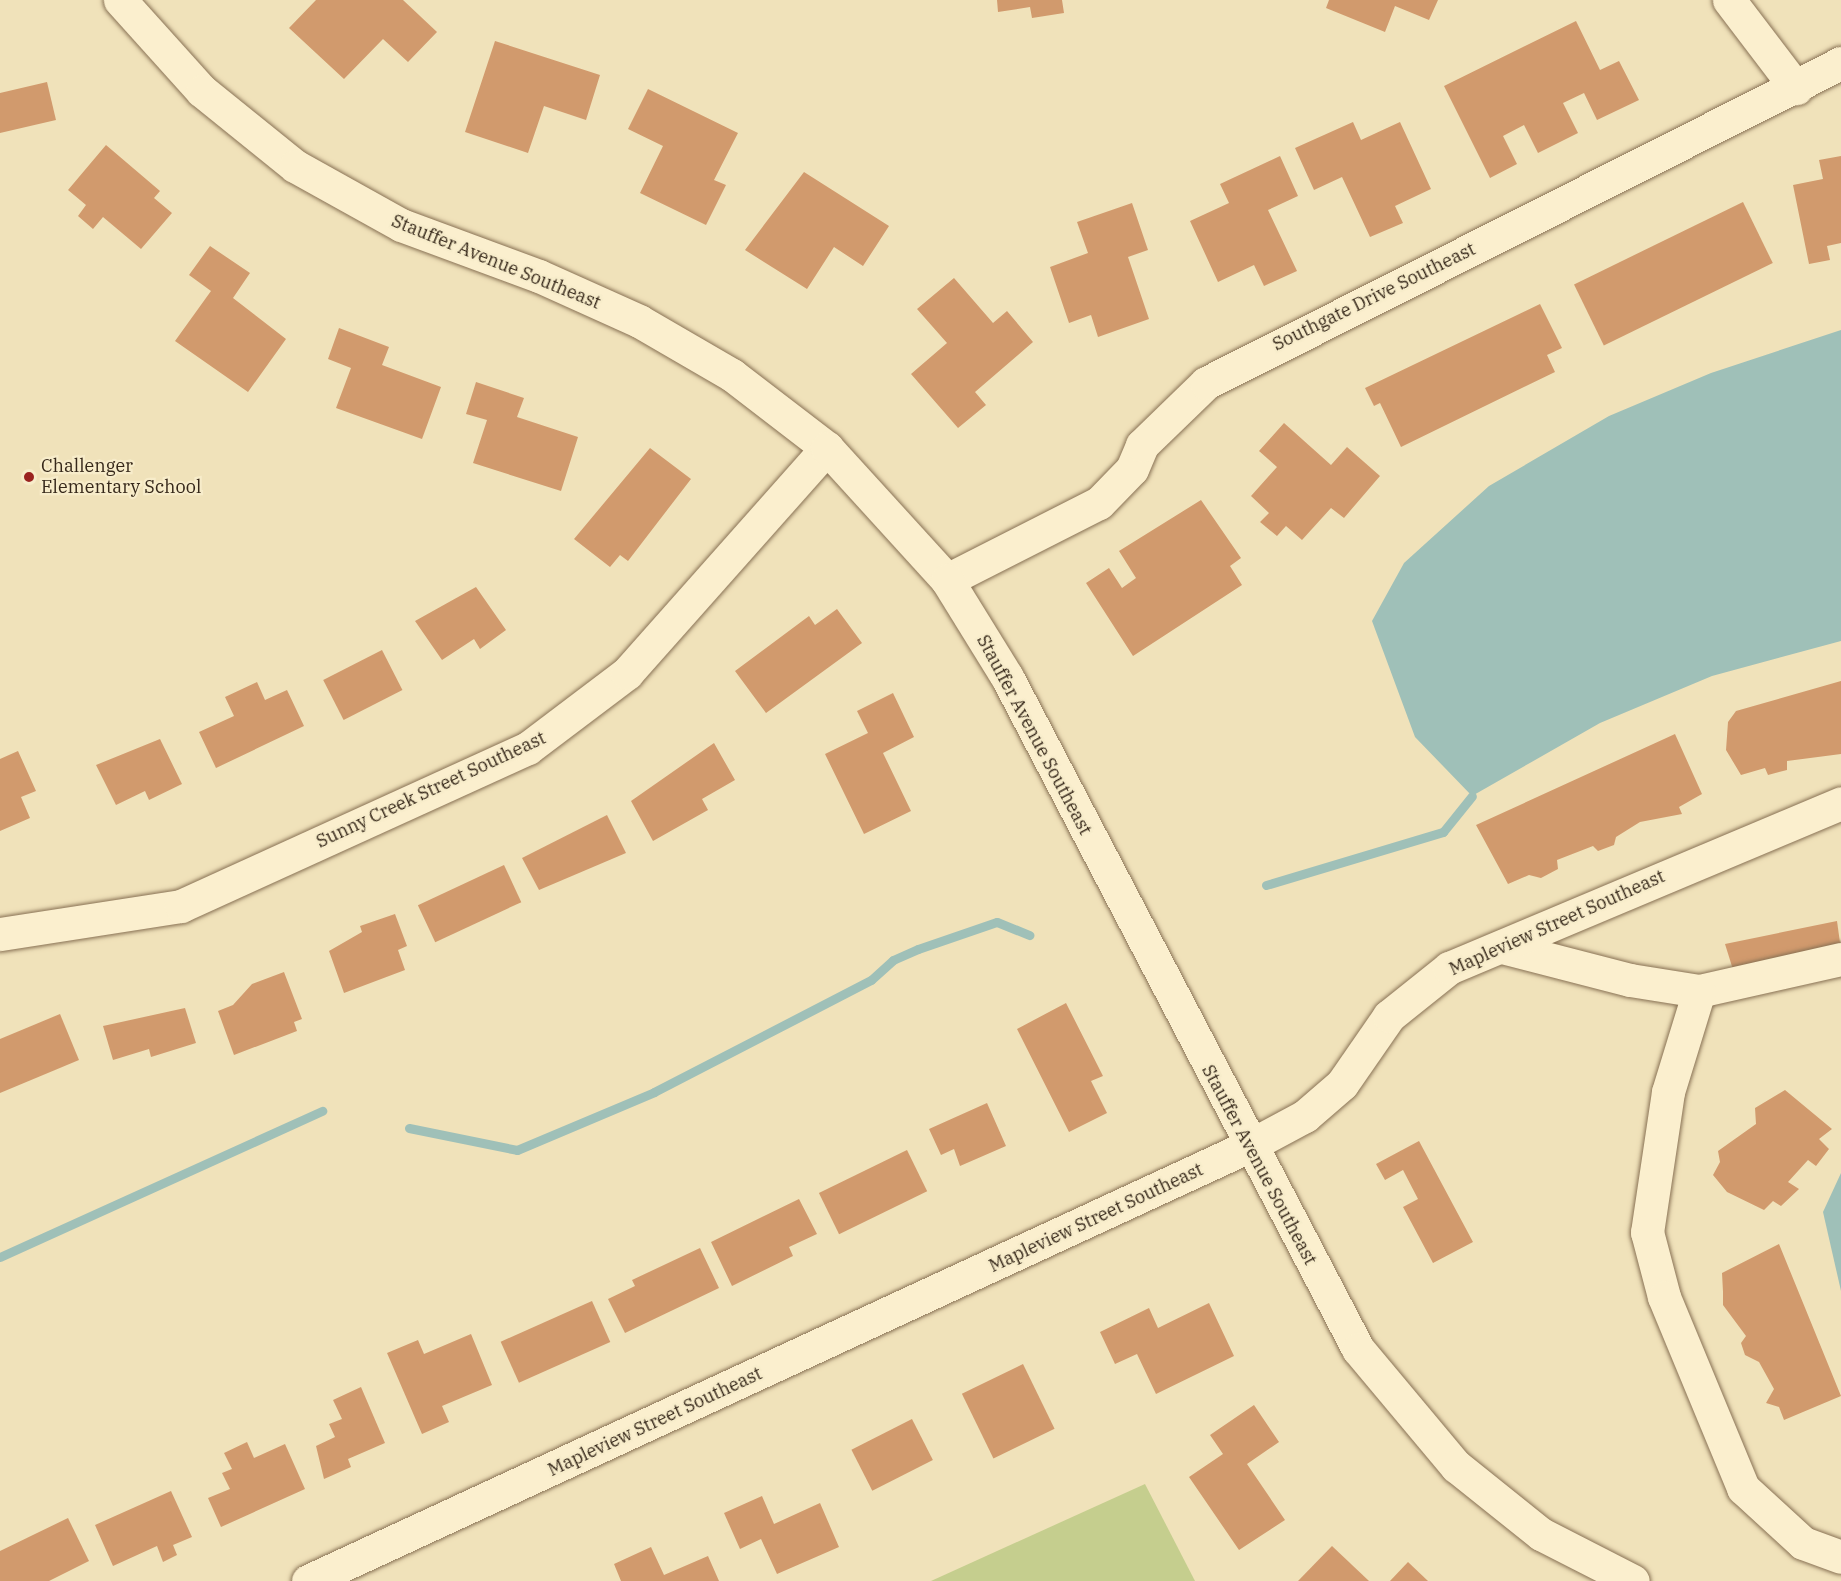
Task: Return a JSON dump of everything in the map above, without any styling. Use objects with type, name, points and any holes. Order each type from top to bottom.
[{"type":"street","points":[[1730,0],[1796,88]]},
{"type":"street","name":"Stauffer Avenue Southeast","points":[[132,5],[242,125],[359,206],[639,321],[732,375],[827,448],[947,580],[1007,677],[1249,1146],[1358,1349],[1456,1466],[1541,1534],[1633,1581]]},
{"type":"street","name":"Southgate Drive Southeast","points":[[947,580],[1099,502],[1132,469],[1158,428],[1206,383],[1796,88],[1841,63]]},
{"type":"street","name":"Sunny Creek Street Southeast","points":[[0,934],[181,906],[528,748],[627,673],[827,448]]},
{"type":"street","name":"Mapleview Street Southeast","points":[[308,1581],[1249,1146],[1305,1116],[1342,1084],[1389,1016],[1449,968],[1506,948],[1686,864],[1841,803]]},
{"type":"street","points":[[1506,948],[1630,980],[1699,991],[1841,959]]},
{"type":"street","points":[[1699,991],[1668,1092],[1647,1232],[1664,1298],[1743,1488],[1803,1543],[1841,1557]]},
{"type":"green space","points":[[1145,1484],[1195,1581],[931,1581]]},
{"type":"water","points":[[1841,330],[1841,641],[1712,676],[1600,723],[1472,796],[1415,737],[1372,621],[1404,563],[1489,486],[1609,416],[1711,373]]},
{"type":"water","points":[[1841,1173],[1841,1291],[1823,1212]]},
{"type":"building","points":[[316,0],[403,0],[437,32],[408,62],[383,39],[344,79],[289,28]]},
{"type":"building","points":[[997,0],[1062,0],[1064,13],[1032,18],[1030,7],[998,12]]},
{"type":"building","points":[[1329,0],[1438,0],[1429,20],[1395,6],[1385,32],[1326,8]]},
{"type":"building","points":[[1576,21],[1600,70],[1619,61],[1639,100],[1597,120],[1584,93],[1563,103],[1578,133],[1538,153],[1524,125],[1503,136],[1517,164],[1490,178],[1444,86]]},
{"type":"building","points":[[495,41],[600,75],[586,120],[544,106],[528,153],[465,132]]},
{"type":"building","points":[[47,82],[56,120],[0,133],[0,93]]},
{"type":"building","points":[[648,89],[738,133],[714,180],[726,185],[706,225],[640,193],[663,146],[628,129]]},
{"type":"building","points":[[1353,122],[1361,140],[1400,122],[1431,189],[1395,206],[1403,223],[1370,237],[1342,177],[1314,190],[1295,148]]},
{"type":"building","points":[[106,145],[160,191],[154,198],[172,213],[141,249],[103,217],[93,229],[78,216],[86,205],[68,190]]},
{"type":"building","points":[[1280,156],[1298,196],[1268,210],[1297,271],[1264,286],[1254,265],[1218,282],[1190,221],[1229,203],[1220,184]]},
{"type":"building","points":[[1841,156],[1841,243],[1827,246],[1830,260],[1809,264],[1793,185],[1823,179],[1819,160]]},
{"type":"building","points":[[804,172],[889,226],[863,266],[834,247],[807,289],[745,250]]},
{"type":"building","points":[[1743,202],[1773,263],[1604,346],[1574,284]]},
{"type":"building","points":[[1132,203],[1148,250],[1128,257],[1149,319],[1098,337],[1091,315],[1069,323],[1050,267],[1088,253],[1077,222]]},
{"type":"building","points":[[210,246],[250,273],[233,298],[286,339],[248,392],[175,341],[211,291],[189,275]]},
{"type":"building","points":[[954,278],[993,323],[1007,311],[1033,342],[975,392],[986,405],[958,428],[911,374],[947,343],[917,309]]},
{"type":"building","points":[[1540,304],[1562,348],[1547,355],[1555,372],[1401,447],[1380,403],[1374,406],[1365,388]]},
{"type":"building","points":[[339,328],[389,347],[382,365],[441,387],[422,439],[336,408],[351,368],[328,359]]},
{"type":"building","points":[[476,382],[524,398],[517,417],[578,437],[561,491],[473,463],[487,420],[466,414]]},
{"type":"building","points":[[1284,423],[1331,465],[1347,447],[1380,476],[1344,518],[1331,508],[1302,540],[1286,526],[1277,536],[1260,522],[1269,513],[1251,496],[1277,467],[1259,451]]},
{"type":"building","points":[[650,448],[691,479],[628,561],[620,555],[610,567],[574,539]]},
{"type":"building","points":[[1201,500],[1241,558],[1230,566],[1242,585],[1133,656],[1086,583],[1109,568],[1122,588],[1136,578],[1119,551]]},
{"type":"building","points":[[476,587],[506,630],[480,649],[474,639],[442,660],[415,621]]},
{"type":"building","points":[[837,609],[862,643],[766,713],[735,671],[809,616],[815,625]]},
{"type":"building","points":[[382,650],[402,690],[344,720],[323,680]]},
{"type":"building","points":[[1841,681],[1841,754],[1787,761],[1787,770],[1768,775],[1765,768],[1741,775],[1726,750],[1728,722],[1736,711]]},
{"type":"building","points":[[257,682],[265,700],[287,690],[304,726],[216,768],[199,732],[234,716],[225,697]]},
{"type":"building","points":[[893,693],[914,737],[883,753],[911,811],[864,834],[825,754],[868,733],[857,711]]},
{"type":"building","points":[[1675,734],[1702,794],[1679,807],[1682,814],[1640,822],[1616,837],[1614,845],[1598,851],[1593,846],[1557,860],[1558,869],[1541,878],[1529,875],[1508,884],[1476,825]]},
{"type":"building","points":[[160,739],[182,784],[149,800],[145,791],[116,805],[96,765]]},
{"type":"building","points":[[714,743],[735,780],[702,799],[708,810],[653,841],[631,801]]},
{"type":"building","points":[[18,751],[36,791],[21,797],[30,818],[0,831],[0,759]]},
{"type":"building","points":[[607,815],[626,853],[539,890],[522,858]]},
{"type":"building","points":[[504,865],[521,902],[435,942],[418,905]]},
{"type":"building","points":[[395,914],[407,946],[398,950],[405,970],[344,993],[329,951],[362,932],[360,926]]},
{"type":"building","points":[[1837,921],[1841,950],[1735,976],[1725,944]]},
{"type":"building","points":[[284,972],[302,1019],[294,1022],[297,1031],[234,1055],[218,1011],[233,1005],[252,984]]},
{"type":"building","points":[[1066,1003],[1103,1076],[1091,1081],[1107,1113],[1069,1132],[1017,1029]]},
{"type":"building","points":[[185,1008],[196,1043],[151,1057],[149,1049],[113,1060],[103,1026]]},
{"type":"building","points":[[60,1014],[79,1060],[0,1093],[0,1039]]},
{"type":"building","points":[[1785,1090],[1832,1129],[1819,1139],[1829,1149],[1816,1166],[1808,1160],[1788,1182],[1799,1189],[1781,1206],[1773,1201],[1764,1210],[1727,1192],[1713,1175],[1720,1162],[1718,1151],[1756,1124],[1755,1108]]},
{"type":"building","points":[[987,1103],[1006,1146],[960,1166],[954,1149],[941,1155],[929,1129]]},
{"type":"building","points":[[1419,1141],[1473,1242],[1433,1263],[1403,1207],[1418,1199],[1403,1170],[1385,1180],[1376,1164]]},
{"type":"building","points":[[907,1150],[927,1191],[839,1234],[819,1193]]},
{"type":"building","points":[[799,1199],[817,1234],[789,1247],[793,1256],[732,1286],[711,1242]]},
{"type":"building","points":[[1779,1244],[1841,1396],[1784,1420],[1779,1407],[1766,1403],[1774,1389],[1759,1362],[1745,1355],[1741,1343],[1746,1336],[1723,1305],[1722,1273]]},
{"type":"building","points":[[700,1248],[719,1288],[625,1333],[608,1299],[635,1286],[632,1280]]},
{"type":"building","points":[[592,1301],[610,1342],[519,1383],[501,1342]]},
{"type":"building","points":[[1209,1303],[1234,1356],[1156,1394],[1137,1354],[1115,1364],[1100,1332],[1149,1308],[1158,1328]]},
{"type":"building","points":[[471,1334],[492,1385],[442,1406],[449,1422],[422,1434],[387,1353],[418,1340],[424,1354]]},
{"type":"building","points":[[1023,1364],[1055,1429],[993,1459],[962,1394]]},
{"type":"building","points":[[361,1387],[385,1443],[348,1459],[351,1467],[324,1479],[316,1446],[335,1437],[329,1424],[342,1419],[333,1400]]},
{"type":"building","points":[[1254,1405],[1279,1442],[1247,1464],[1285,1520],[1239,1550],[1189,1477],[1223,1454],[1210,1435]]},
{"type":"building","points":[[912,1419],[933,1460],[872,1491],[851,1450]]},
{"type":"building","points":[[247,1442],[254,1458],[285,1444],[305,1489],[221,1527],[208,1498],[230,1489],[222,1473],[232,1469],[224,1453]]},
{"type":"building","points":[[171,1491],[192,1537],[173,1545],[177,1555],[163,1562],[157,1546],[113,1566],[95,1525]]},
{"type":"building","points":[[762,1496],[774,1524],[820,1503],[839,1547],[777,1574],[761,1539],[740,1549],[724,1513]]},
{"type":"building","points":[[68,1518],[89,1561],[49,1581],[0,1581],[0,1551]]},
{"type":"building","points":[[1332,1546],[1369,1581],[1298,1581]]},
{"type":"building","points":[[651,1547],[664,1575],[708,1556],[719,1581],[621,1581],[614,1564]]},
{"type":"building","points":[[1408,1562],[1428,1581],[1390,1581]]},
{"type":"waterway","points":[[1266,885],[1443,832],[1472,796]]},
{"type":"waterway","points":[[409,1128],[517,1150],[654,1092],[871,980],[893,960],[918,949],[997,922],[1029,935]]},
{"type":"waterway","points":[[0,1257],[322,1111]]},
{"type":"place","name":"Challenger Elementary School","points":[[29,477]]}]
